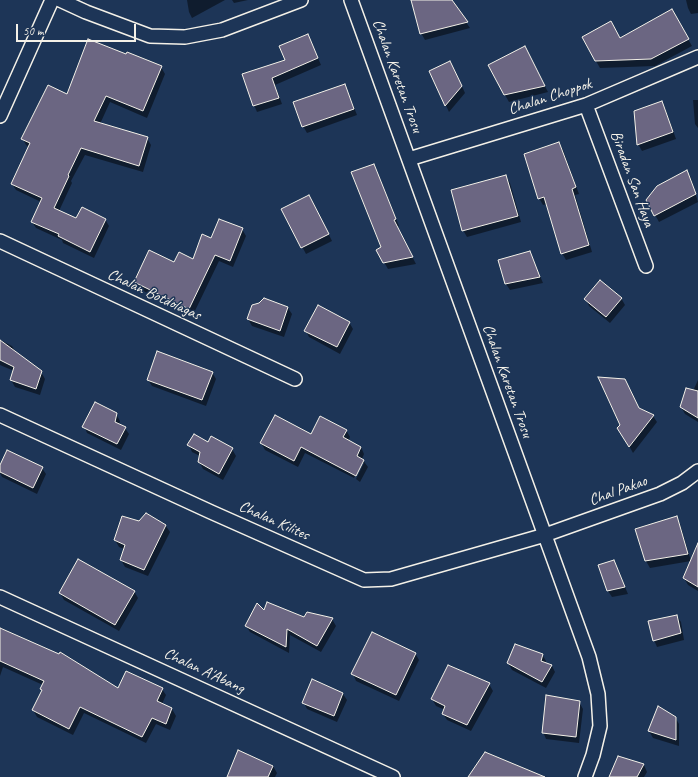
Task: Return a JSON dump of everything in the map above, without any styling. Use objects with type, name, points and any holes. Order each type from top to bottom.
[{"type":"street","points":[[0,116],[52,0]]},
{"type":"street","points":[[60,0],[86,12],[150,36],[185,38],[222,30],[301,0]]},
{"type":"street","name":"Chalan Karetan Trosu","points":[[351,0],[589,657],[598,694],[600,726],[593,755],[585,777]]},
{"type":"street","name":"Chalan Choppok","points":[[409,159],[586,105],[698,58]]},
{"type":"street","name":"Biradan San Haya","points":[[586,105],[646,266]]},
{"type":"street","name":"Chalan Botdolagas","points":[[0,241],[295,379]]},
{"type":"street","name":"Chalan Kilites","points":[[0,415],[211,512],[364,580],[391,579],[545,535]]},
{"type":"street","name":"Chal Pakao","points":[[545,535],[660,494],[682,483],[698,471]]},
{"type":"street","name":"Chalan A'Abang","points":[[0,597],[393,777]]},
{"type":"building","points":[[411,0],[452,0],[468,22],[420,34]]},
{"type":"building","points":[[672,9],[689,39],[651,59],[595,61],[582,37],[611,21],[620,38]]},
{"type":"building","points":[[308,34],[318,58],[272,78],[279,98],[253,106],[242,74],[285,60],[279,46]]},
{"type":"building","points":[[88,39],[162,66],[143,111],[106,96],[94,121],[148,137],[139,166],[81,148],[54,208],[76,218],[82,207],[106,219],[90,252],[58,236],[59,234],[31,222],[42,198],[11,184],[30,143],[21,139],[48,85],[67,94]]},
{"type":"building","points":[[525,46],[545,86],[504,95],[488,65]]},
{"type":"building","points":[[450,61],[462,86],[445,106],[429,71]]},
{"type":"building","points":[[345,84],[354,109],[302,127],[293,102]]},
{"type":"building","points":[[662,101],[673,132],[637,145],[634,111]]},
{"type":"building","points":[[559,142],[576,187],[572,189],[589,245],[561,254],[544,197],[538,199],[524,154]]},
{"type":"building","points":[[374,164],[396,219],[394,220],[413,257],[383,263],[376,250],[381,247],[351,172]]},
{"type":"building","points":[[687,170],[696,194],[654,216],[646,200],[657,186]]},
{"type":"building","points":[[506,175],[518,216],[462,231],[451,190]]},
{"type":"building","points":[[309,195],[329,234],[301,248],[281,209]]},
{"type":"building","points":[[219,219],[243,228],[230,261],[215,255],[189,309],[134,282],[149,250],[174,262],[179,252],[193,259],[202,234],[211,238]]},
{"type":"building","points":[[530,251],[540,277],[505,284],[498,260]]},
{"type":"building","points":[[600,280],[622,298],[606,317],[584,299]]},
{"type":"building","points":[[264,298],[288,307],[280,331],[247,319],[252,305],[259,303]]},
{"type":"building","points":[[318,305],[350,322],[337,347],[304,331]]},
{"type":"building","points":[[0,340],[42,371],[36,389],[10,380],[14,367],[0,360]]},
{"type":"building","points":[[157,351],[213,372],[202,400],[147,380]]},
{"type":"building","points":[[598,377],[625,379],[639,408],[654,415],[629,447],[617,428],[620,425]]},
{"type":"building","points":[[686,388],[698,391],[698,418],[680,407]]},
{"type":"building","points":[[95,402],[117,413],[115,422],[126,427],[117,444],[82,427]]},
{"type":"building","points":[[275,415],[311,434],[320,416],[347,430],[343,437],[361,447],[357,456],[364,460],[356,476],[301,447],[294,461],[260,443]]},
{"type":"building","points":[[194,434],[208,442],[211,436],[233,448],[219,474],[198,462],[200,452],[187,445]]},
{"type":"building","points":[[7,450],[43,467],[33,488],[0,472],[0,465]]},
{"type":"building","points":[[146,513],[166,525],[144,570],[120,560],[125,545],[114,540],[122,516],[139,521]]},
{"type":"building","points":[[677,516],[688,554],[645,561],[635,529]]},
{"type":"building","points":[[698,543],[698,587],[683,578]]},
{"type":"building","points":[[78,559],[135,591],[115,625],[59,593]]},
{"type":"building","points":[[614,560],[625,587],[607,591],[598,565]]},
{"type":"building","points":[[267,602],[304,617],[307,612],[333,618],[317,646],[287,629],[286,647],[245,626],[257,603],[264,610]]},
{"type":"building","points":[[677,615],[681,633],[653,641],[648,621]]},
{"type":"building","points":[[0,628],[59,654],[60,652],[118,688],[126,671],[163,688],[157,701],[172,708],[166,724],[152,718],[142,737],[80,707],[69,729],[32,710],[42,690],[40,689],[44,681],[0,661]]},
{"type":"building","points":[[372,632],[416,653],[396,695],[351,674]]},
{"type":"building","points":[[515,644],[543,654],[541,661],[552,665],[542,682],[507,663]]},
{"type":"building","points":[[448,665],[490,683],[467,725],[442,714],[445,706],[431,699]]},
{"type":"building","points":[[312,679],[343,693],[334,716],[302,703]]},
{"type":"building","points":[[546,695],[580,701],[576,737],[542,733]]},
{"type":"building","points":[[658,706],[676,717],[676,740],[648,731]]},
{"type":"building","points":[[238,750],[273,766],[268,777],[227,777]]},
{"type":"building","points":[[485,752],[545,777],[468,777]]},
{"type":"building","points":[[618,756],[644,764],[637,777],[609,777]]}]
